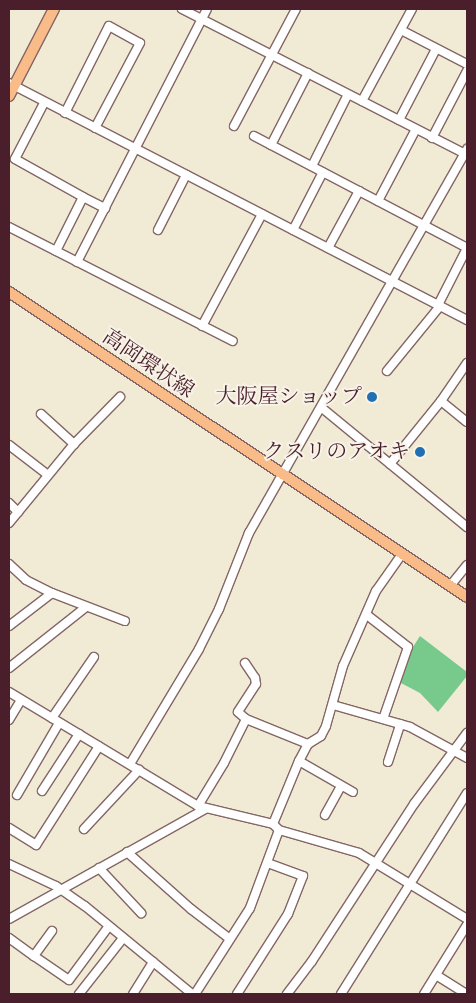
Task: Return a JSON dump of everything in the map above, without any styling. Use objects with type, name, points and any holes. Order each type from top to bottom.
[{"type":"main road","points":[[9,96],[11,84],[54,9]]},
{"type":"main road","name":"高岡環状線","points":[[9,292],[283,477],[467,597]]},
{"type":"street","points":[[130,764],[199,649],[219,609],[249,533],[283,477],[466,152],[432,138],[182,9]]},
{"type":"street","points":[[77,262],[207,9]]},
{"type":"street","points":[[234,126],[296,9]]},
{"type":"street","points":[[362,101],[412,9]]},
{"type":"street","points":[[65,113],[109,26],[140,43],[96,128]]},
{"type":"street","points":[[401,30],[467,64]]},
{"type":"street","points":[[399,120],[436,49]]},
{"type":"street","points":[[432,138],[467,71]]},
{"type":"street","points":[[271,145],[308,73]]},
{"type":"street","points":[[11,84],[467,320]]},
{"type":"street","points":[[312,166],[348,94]]},
{"type":"street","points":[[44,102],[12,158],[105,208]]},
{"type":"street","points":[[378,201],[416,129]]},
{"type":"street","points":[[254,136],[467,248],[439,305],[387,371]]},
{"type":"street","points":[[293,230],[323,172]]},
{"type":"street","points":[[158,230],[186,175]]},
{"type":"street","points":[[328,248],[359,191]]},
{"type":"street","points":[[56,251],[83,197]]},
{"type":"street","points":[[202,326],[262,214]]},
{"type":"street","points":[[9,227],[233,341]]},
{"type":"street","points":[[390,464],[441,401],[467,363]]},
{"type":"street","points":[[9,523],[74,444],[120,397]]},
{"type":"street","points":[[441,401],[467,422]]},
{"type":"street","points":[[322,408],[467,526]]},
{"type":"street","points":[[41,414],[74,444]]},
{"type":"street","points":[[9,446],[48,475]]},
{"type":"street","points":[[9,504],[18,512]]},
{"type":"street","points":[[273,824],[308,744],[321,736],[333,705],[344,666],[376,591],[402,554]]},
{"type":"street","points":[[9,564],[26,580],[52,593],[125,620]]},
{"type":"street","points":[[450,586],[467,565]]},
{"type":"street","points":[[9,626],[52,593]]},
{"type":"street","points":[[9,668],[86,606]]},
{"type":"street","points":[[367,615],[408,647],[383,719]]},
{"type":"street","points":[[17,795],[56,721],[94,657]]},
{"type":"street","points":[[244,663],[255,678],[256,684],[238,712],[246,719],[308,744]]},
{"type":"street","points":[[9,692],[201,808],[273,824],[280,830],[359,852],[467,919]]},
{"type":"street","points":[[9,720],[21,700]]},
{"type":"street","points":[[333,705],[400,724],[467,758]]},
{"type":"street","points":[[11,915],[60,890],[201,808],[246,719]]},
{"type":"street","points":[[388,762],[400,724]]},
{"type":"street","points":[[287,994],[312,961],[414,804],[467,733]]},
{"type":"street","points":[[42,791],[79,734]]},
{"type":"street","points":[[9,828],[36,845],[99,746]]},
{"type":"street","points":[[299,761],[353,792]]},
{"type":"street","points":[[84,829],[138,770]]},
{"type":"street","points":[[325,815],[341,786]]},
{"type":"street","points":[[341,994],[467,792]]},
{"type":"street","points":[[9,864],[56,886],[85,906],[193,994],[250,908],[280,830]]},
{"type":"street","points":[[127,852],[191,909],[230,939]]},
{"type":"street","points":[[237,994],[288,914],[303,876],[268,863]]},
{"type":"street","points":[[99,868],[140,912]]},
{"type":"street","points":[[424,994],[467,925]]},
{"type":"street","points":[[9,938],[68,980],[109,926]]},
{"type":"street","points":[[34,956],[52,931]]},
{"type":"street","points":[[460,937],[467,942]]},
{"type":"street","points":[[79,994],[123,938]]},
{"type":"street","points":[[133,994],[153,962]]},
{"type":"street","points":[[436,975],[467,994]]},
{"type":"green space","points":[[420,636],[467,672],[467,676],[438,712],[420,693],[399,682],[413,647]]},
{"type":"place","name":"大阪屋ショップ","points":[[372,397]]},
{"type":"place","name":"クスリのアオキ","points":[[420,452]]}]
